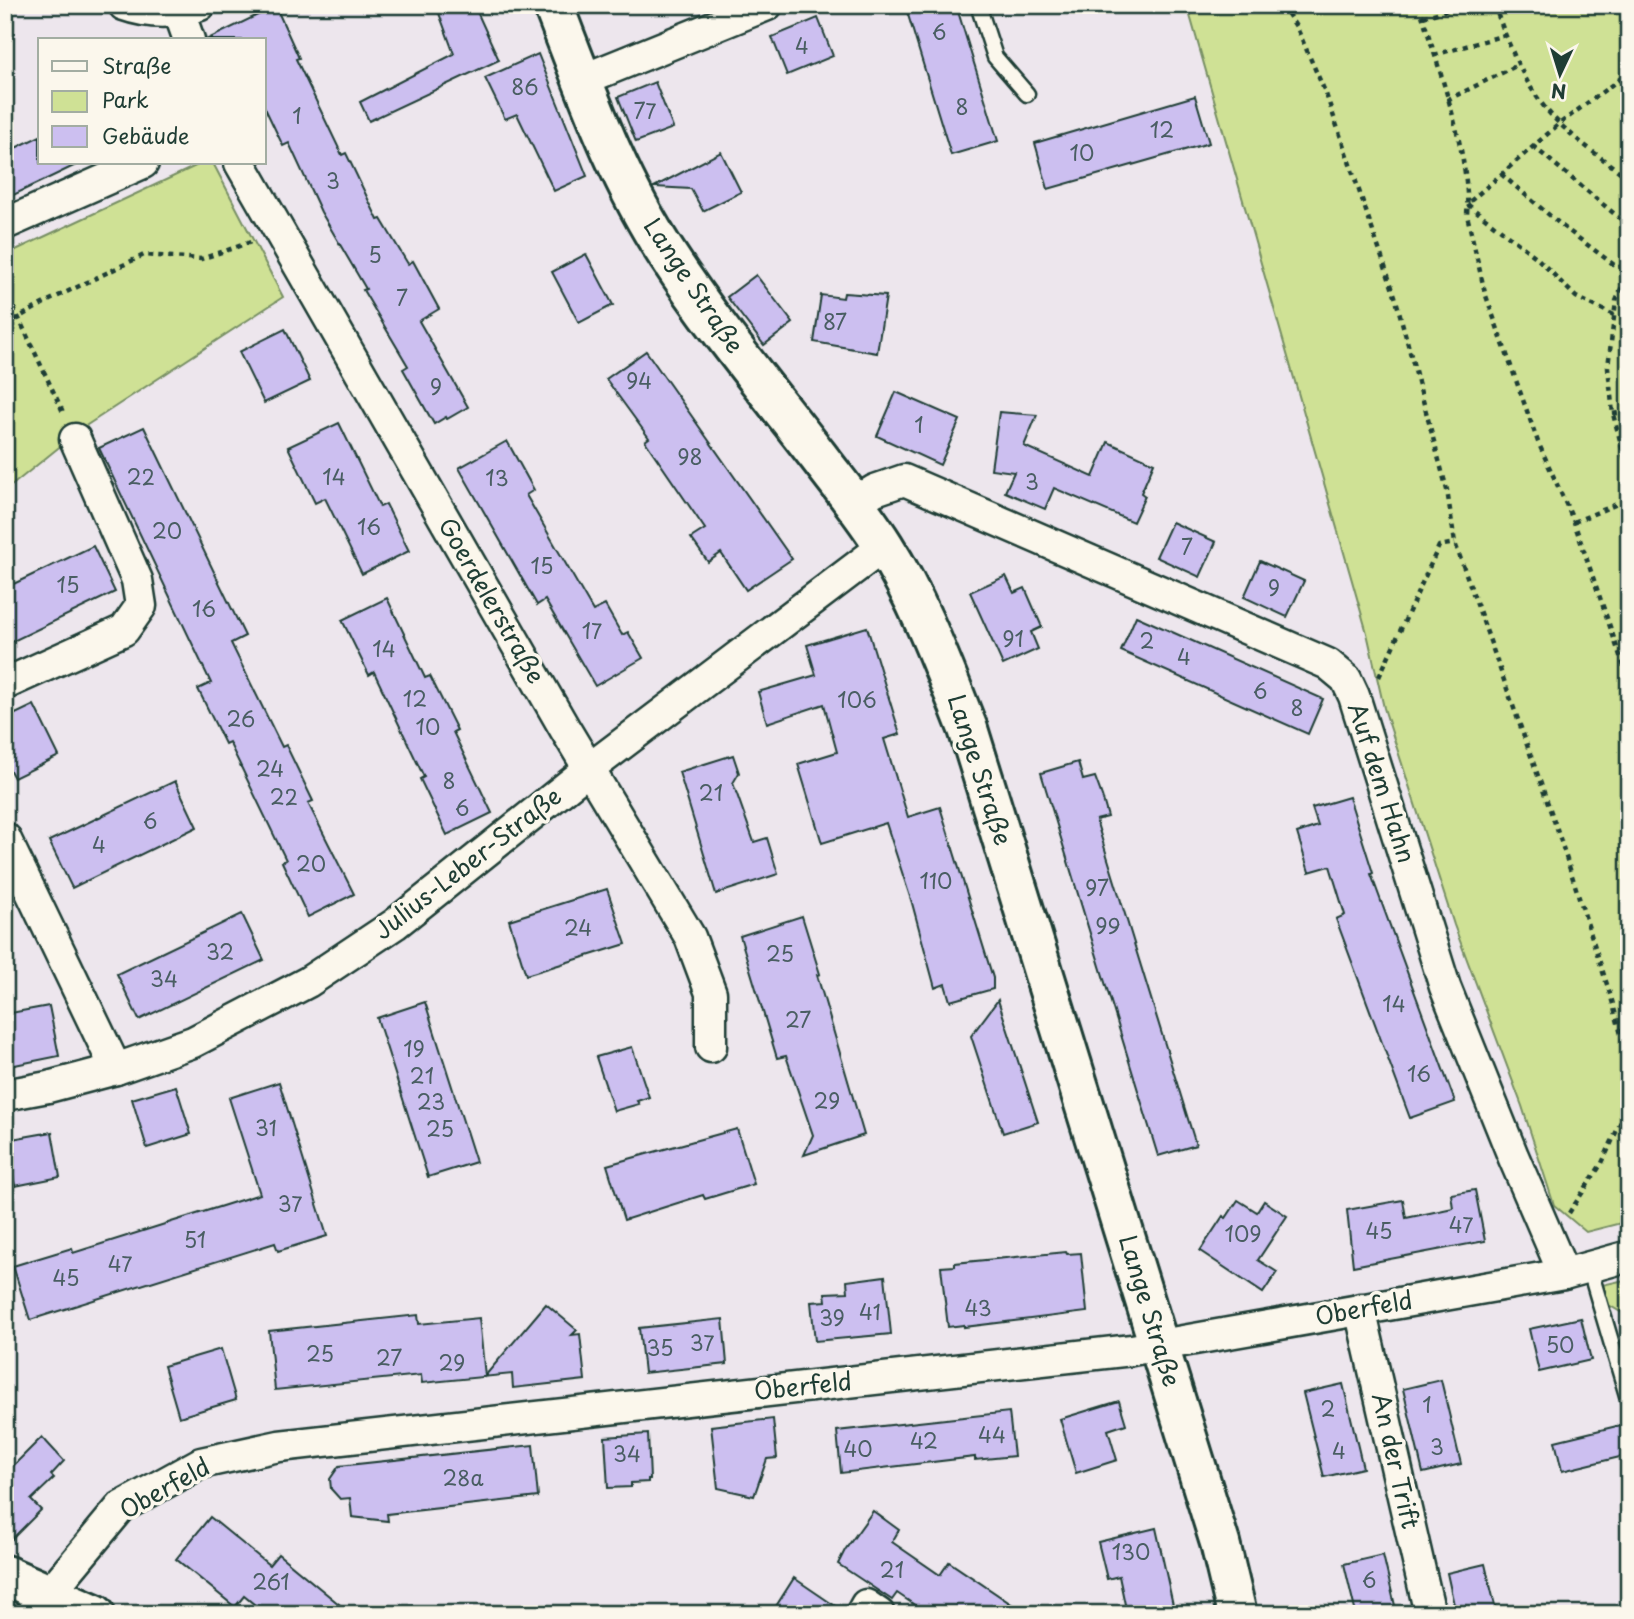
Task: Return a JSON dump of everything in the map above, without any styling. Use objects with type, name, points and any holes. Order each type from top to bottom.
[{"type":"street","points":[[124,5],[134,9],[190,9],[189,38]]},
{"type":"street","name":"Lange Straße","points":[[553,5],[629,190],[667,255],[714,321],[854,503],[884,546],[926,625],[968,729],[1160,1345],[1220,1543],[1237,1614]]},
{"type":"street","points":[[582,80],[767,5]]},
{"type":"street","points":[[5,224],[141,164]]},
{"type":"street","name":"Goerdelerstraße","points":[[241,164],[589,769],[690,937],[711,993],[711,1047]]},
{"type":"street","points":[[5,684],[124,630],[142,606],[137,580],[75,439]]},
{"type":"street","name":"Auf dem Hahn","points":[[854,503],[876,490],[904,480],[1328,664],[1346,679],[1354,696],[1446,987],[1544,1228],[1577,1270]]},
{"type":"street","name":"Julius-Leber-Straße","points":[[5,1095],[116,1069],[193,1042],[308,982],[395,924],[589,769],[884,546]]},
{"type":"street","points":[[5,838],[116,1069]]},
{"type":"street","name":"Oberfeld","points":[[40,1603],[121,1507],[201,1463],[279,1446],[1160,1345],[1577,1270],[1629,1256]]},
{"type":"street","name":"An der Trift","points":[[1360,1309],[1430,1614]]},
{"type":"street","points":[[5,1575],[40,1603],[96,1614]]},
{"type":"street","points":[[861,1614],[866,1605],[879,1614]]},
{"type":"lane","points":[[978,5],[995,57],[1027,94]]},
{"type":"lane","points":[[1577,1270],[1629,1402]]},
{"type":"path","points":[[1282,5],[1297,28],[1326,94],[1395,296],[1447,490],[1455,543],[1557,829],[1611,997],[1629,1064]]},
{"type":"path","points":[[1419,5],[1459,143],[1466,215],[1485,293],[1538,442],[1574,522],[1629,682]]},
{"type":"path","points":[[1423,17],[1465,5]]},
{"type":"path","points":[[1494,5],[1518,65],[1534,93],[1559,124],[1629,179]]},
{"type":"path","points":[[1434,55],[1505,35]]},
{"type":"path","points":[[1467,204],[1559,124],[1621,78],[1629,61]]},
{"type":"path","points":[[1447,100],[1518,65]]},
{"type":"path","points":[[1533,146],[1629,226]]},
{"type":"path","points":[[1501,174],[1561,226],[1617,267],[1629,267],[1616,301],[1608,367],[1613,414],[1629,474]]},
{"type":"path","points":[[1467,204],[1536,257],[1576,296],[1614,315]]},
{"type":"path","points":[[5,324],[144,255],[201,259],[279,232]]},
{"type":"path","points":[[5,289],[20,316],[75,439]]},
{"type":"path","points":[[1613,414],[1629,411]]},
{"type":"path","points":[[1574,522],[1629,499]]},
{"type":"path","points":[[1354,696],[1373,689],[1439,546],[1455,543]]},
{"type":"path","points":[[1544,1228],[1566,1219],[1602,1163],[1629,1104]]},
{"type":"green space","points":[[1187,5],[1629,5],[1629,1221],[1586,1232],[1554,1205],[1522,1106],[1454,925],[1384,708],[1367,633]]},
{"type":"green space","points":[[200,164],[214,164],[283,297],[84,427],[5,491],[5,255]]},
{"type":"green space","points":[[1629,1279],[1629,1317],[1602,1301],[1598,1293],[1602,1285]]},
{"type":"building","points":[[264,5],[275,5],[299,58],[296,59],[342,155],[346,153],[378,220],[381,219],[408,264],[413,261],[439,309],[419,321],[468,407],[447,419],[446,417],[434,424],[403,369],[408,366],[321,212],[289,143],[283,146],[266,110],[266,38],[210,38],[264,12]]},
{"type":"building","points":[[436,5],[474,5],[499,60],[369,121],[360,102],[454,54]]},
{"type":"building","points":[[905,5],[956,5],[998,141],[951,155]]},
{"type":"building","points":[[818,18],[833,56],[787,75],[772,37]]},
{"type":"building","points":[[538,54],[587,176],[554,191],[517,114],[505,119],[485,78]]},
{"type":"building","points":[[655,82],[673,128],[636,142],[618,97]]},
{"type":"building","points":[[1195,96],[1209,143],[1048,189],[1035,143]]},
{"type":"building","points":[[38,137],[38,164],[78,164],[5,199],[5,153]]},
{"type":"building","points":[[721,152],[741,192],[703,211],[691,189],[654,187]]},
{"type":"building","points":[[586,254],[613,305],[579,323],[552,272]]},
{"type":"building","points":[[756,275],[793,323],[764,345],[727,297]]},
{"type":"building","points":[[844,293],[886,296],[877,353],[814,342],[821,295],[843,298]]},
{"type":"building","points":[[285,329],[310,381],[264,403],[239,352]]},
{"type":"building","points":[[646,351],[792,559],[746,590],[721,553],[708,562],[691,538],[705,529],[645,441],[649,438],[606,379]]},
{"type":"building","points":[[896,392],[960,420],[940,465],[877,436]]},
{"type":"building","points":[[999,412],[1037,415],[1024,446],[1093,477],[1108,442],[1154,463],[1141,493],[1145,496],[1133,522],[1054,488],[1045,509],[1005,492],[1014,472],[991,469]]},
{"type":"building","points":[[339,423],[380,507],[386,504],[409,551],[362,574],[325,498],[315,503],[288,447]]},
{"type":"building","points":[[144,427],[245,636],[231,643],[282,747],[286,745],[313,801],[308,803],[354,894],[308,917],[282,862],[286,860],[229,742],[225,744],[198,689],[211,683],[99,448]]},
{"type":"building","points":[[507,441],[534,490],[526,495],[593,611],[605,605],[622,635],[628,632],[643,658],[595,686],[545,600],[537,605],[459,468]]},
{"type":"building","points":[[1172,522],[1216,542],[1200,577],[1156,557]]},
{"type":"building","points":[[93,546],[115,592],[5,645],[5,588]]},
{"type":"building","points":[[1260,561],[1304,581],[1287,617],[1244,597]]},
{"type":"building","points":[[1006,576],[1014,593],[1025,588],[1042,627],[1031,632],[1038,649],[1003,665],[970,592]]},
{"type":"building","points":[[387,598],[425,678],[430,676],[457,730],[453,732],[492,813],[447,835],[420,779],[424,777],[374,672],[369,675],[342,620]]},
{"type":"building","points":[[1136,616],[1323,699],[1308,734],[1121,651]]},
{"type":"building","points":[[867,627],[900,734],[884,739],[908,817],[940,807],[993,978],[993,989],[950,1001],[945,984],[935,988],[912,903],[886,823],[822,843],[798,764],[837,752],[824,704],[767,723],[758,692],[816,675],[807,645]]},
{"type":"building","points":[[34,705],[59,756],[14,778],[5,761],[5,719]]},
{"type":"building","points":[[733,755],[739,773],[733,783],[754,842],[767,838],[778,874],[716,894],[679,772]]},
{"type":"building","points":[[1078,762],[1083,780],[1095,777],[1102,796],[1108,817],[1096,820],[1196,1145],[1158,1156],[1041,773]]},
{"type":"building","points":[[175,781],[197,827],[72,888],[49,841]]},
{"type":"building","points":[[1349,797],[1373,873],[1371,874],[1455,1102],[1410,1118],[1336,919],[1345,915],[1330,866],[1309,872],[1297,833],[1318,826],[1312,808]]},
{"type":"building","points":[[607,889],[626,944],[526,975],[509,920]]},
{"type":"building","points":[[242,914],[264,960],[139,1020],[117,974]]},
{"type":"building","points":[[802,916],[864,1135],[804,1155],[813,1135],[786,1056],[777,1058],[740,936]]},
{"type":"building","points":[[998,1000],[1038,1122],[1003,1133],[971,1036]]},
{"type":"building","points":[[425,1002],[476,1162],[428,1177],[377,1018]]},
{"type":"building","points":[[49,1006],[59,1056],[5,1067],[5,1014]]},
{"type":"building","points":[[632,1047],[649,1097],[637,1101],[639,1104],[614,1111],[596,1057]]},
{"type":"building","points":[[279,1082],[327,1236],[278,1251],[275,1243],[30,1320],[13,1266],[72,1248],[73,1253],[260,1194],[229,1098]]},
{"type":"building","points":[[176,1086],[191,1134],[147,1148],[132,1099]]},
{"type":"building","points":[[737,1129],[754,1184],[705,1199],[703,1195],[624,1220],[607,1165]]},
{"type":"building","points":[[52,1132],[60,1177],[15,1186],[6,1140]]},
{"type":"building","points":[[1475,1190],[1485,1241],[1353,1266],[1347,1210],[1403,1200],[1406,1218],[1453,1208],[1451,1194]]},
{"type":"building","points":[[1238,1200],[1257,1212],[1264,1201],[1287,1216],[1258,1260],[1277,1272],[1263,1293],[1200,1251],[1223,1216],[1226,1218]]},
{"type":"building","points":[[1066,1252],[1081,1253],[1087,1312],[948,1327],[941,1267],[955,1266],[955,1263]]},
{"type":"building","points":[[885,1276],[891,1334],[815,1341],[811,1302],[826,1301],[825,1293],[848,1292],[847,1281]]},
{"type":"building","points":[[546,1304],[577,1330],[572,1335],[580,1334],[585,1380],[513,1388],[512,1374],[422,1383],[421,1375],[275,1390],[269,1331],[418,1315],[419,1324],[479,1318],[485,1376]]},
{"type":"building","points":[[1581,1318],[1591,1360],[1539,1372],[1529,1329]]},
{"type":"building","points":[[723,1319],[727,1364],[644,1373],[639,1328]]},
{"type":"building","points":[[221,1349],[236,1400],[179,1417],[164,1366]]},
{"type":"building","points":[[1441,1380],[1461,1464],[1423,1473],[1403,1389]]},
{"type":"building","points":[[1343,1384],[1363,1468],[1324,1477],[1303,1393]]},
{"type":"building","points":[[1119,1401],[1126,1424],[1108,1430],[1117,1460],[1076,1473],[1060,1419]]},
{"type":"building","points":[[1009,1412],[1014,1456],[975,1460],[975,1457],[841,1473],[837,1431]]},
{"type":"building","points":[[773,1419],[777,1458],[767,1459],[754,1496],[718,1488],[711,1426]]},
{"type":"building","points":[[1621,1425],[1628,1455],[1562,1471],[1555,1441]]},
{"type":"building","points":[[648,1434],[648,1482],[631,1483],[631,1487],[608,1488],[605,1437]]},
{"type":"building","points":[[42,1437],[64,1461],[51,1475],[54,1478],[31,1500],[41,1510],[5,1546],[5,1474]]},
{"type":"building","points":[[533,1445],[538,1497],[387,1514],[388,1521],[352,1517],[350,1498],[340,1499],[331,1489],[330,1479],[339,1466]]},
{"type":"building","points":[[873,1511],[899,1530],[892,1542],[940,1575],[949,1562],[1026,1614],[928,1614],[897,1593],[892,1600],[838,1564]]},
{"type":"building","points":[[210,1517],[269,1565],[278,1554],[351,1614],[266,1614],[244,1596],[235,1607],[176,1559]]},
{"type":"building","points":[[1156,1528],[1175,1614],[1127,1614],[1119,1576],[1107,1579],[1098,1542]]},
{"type":"building","points":[[1383,1555],[1397,1614],[1356,1614],[1344,1564]]},
{"type":"building","points":[[1485,1564],[1497,1614],[1456,1614],[1447,1573]]},
{"type":"building","points":[[794,1578],[844,1612],[844,1614],[771,1614]]}]
